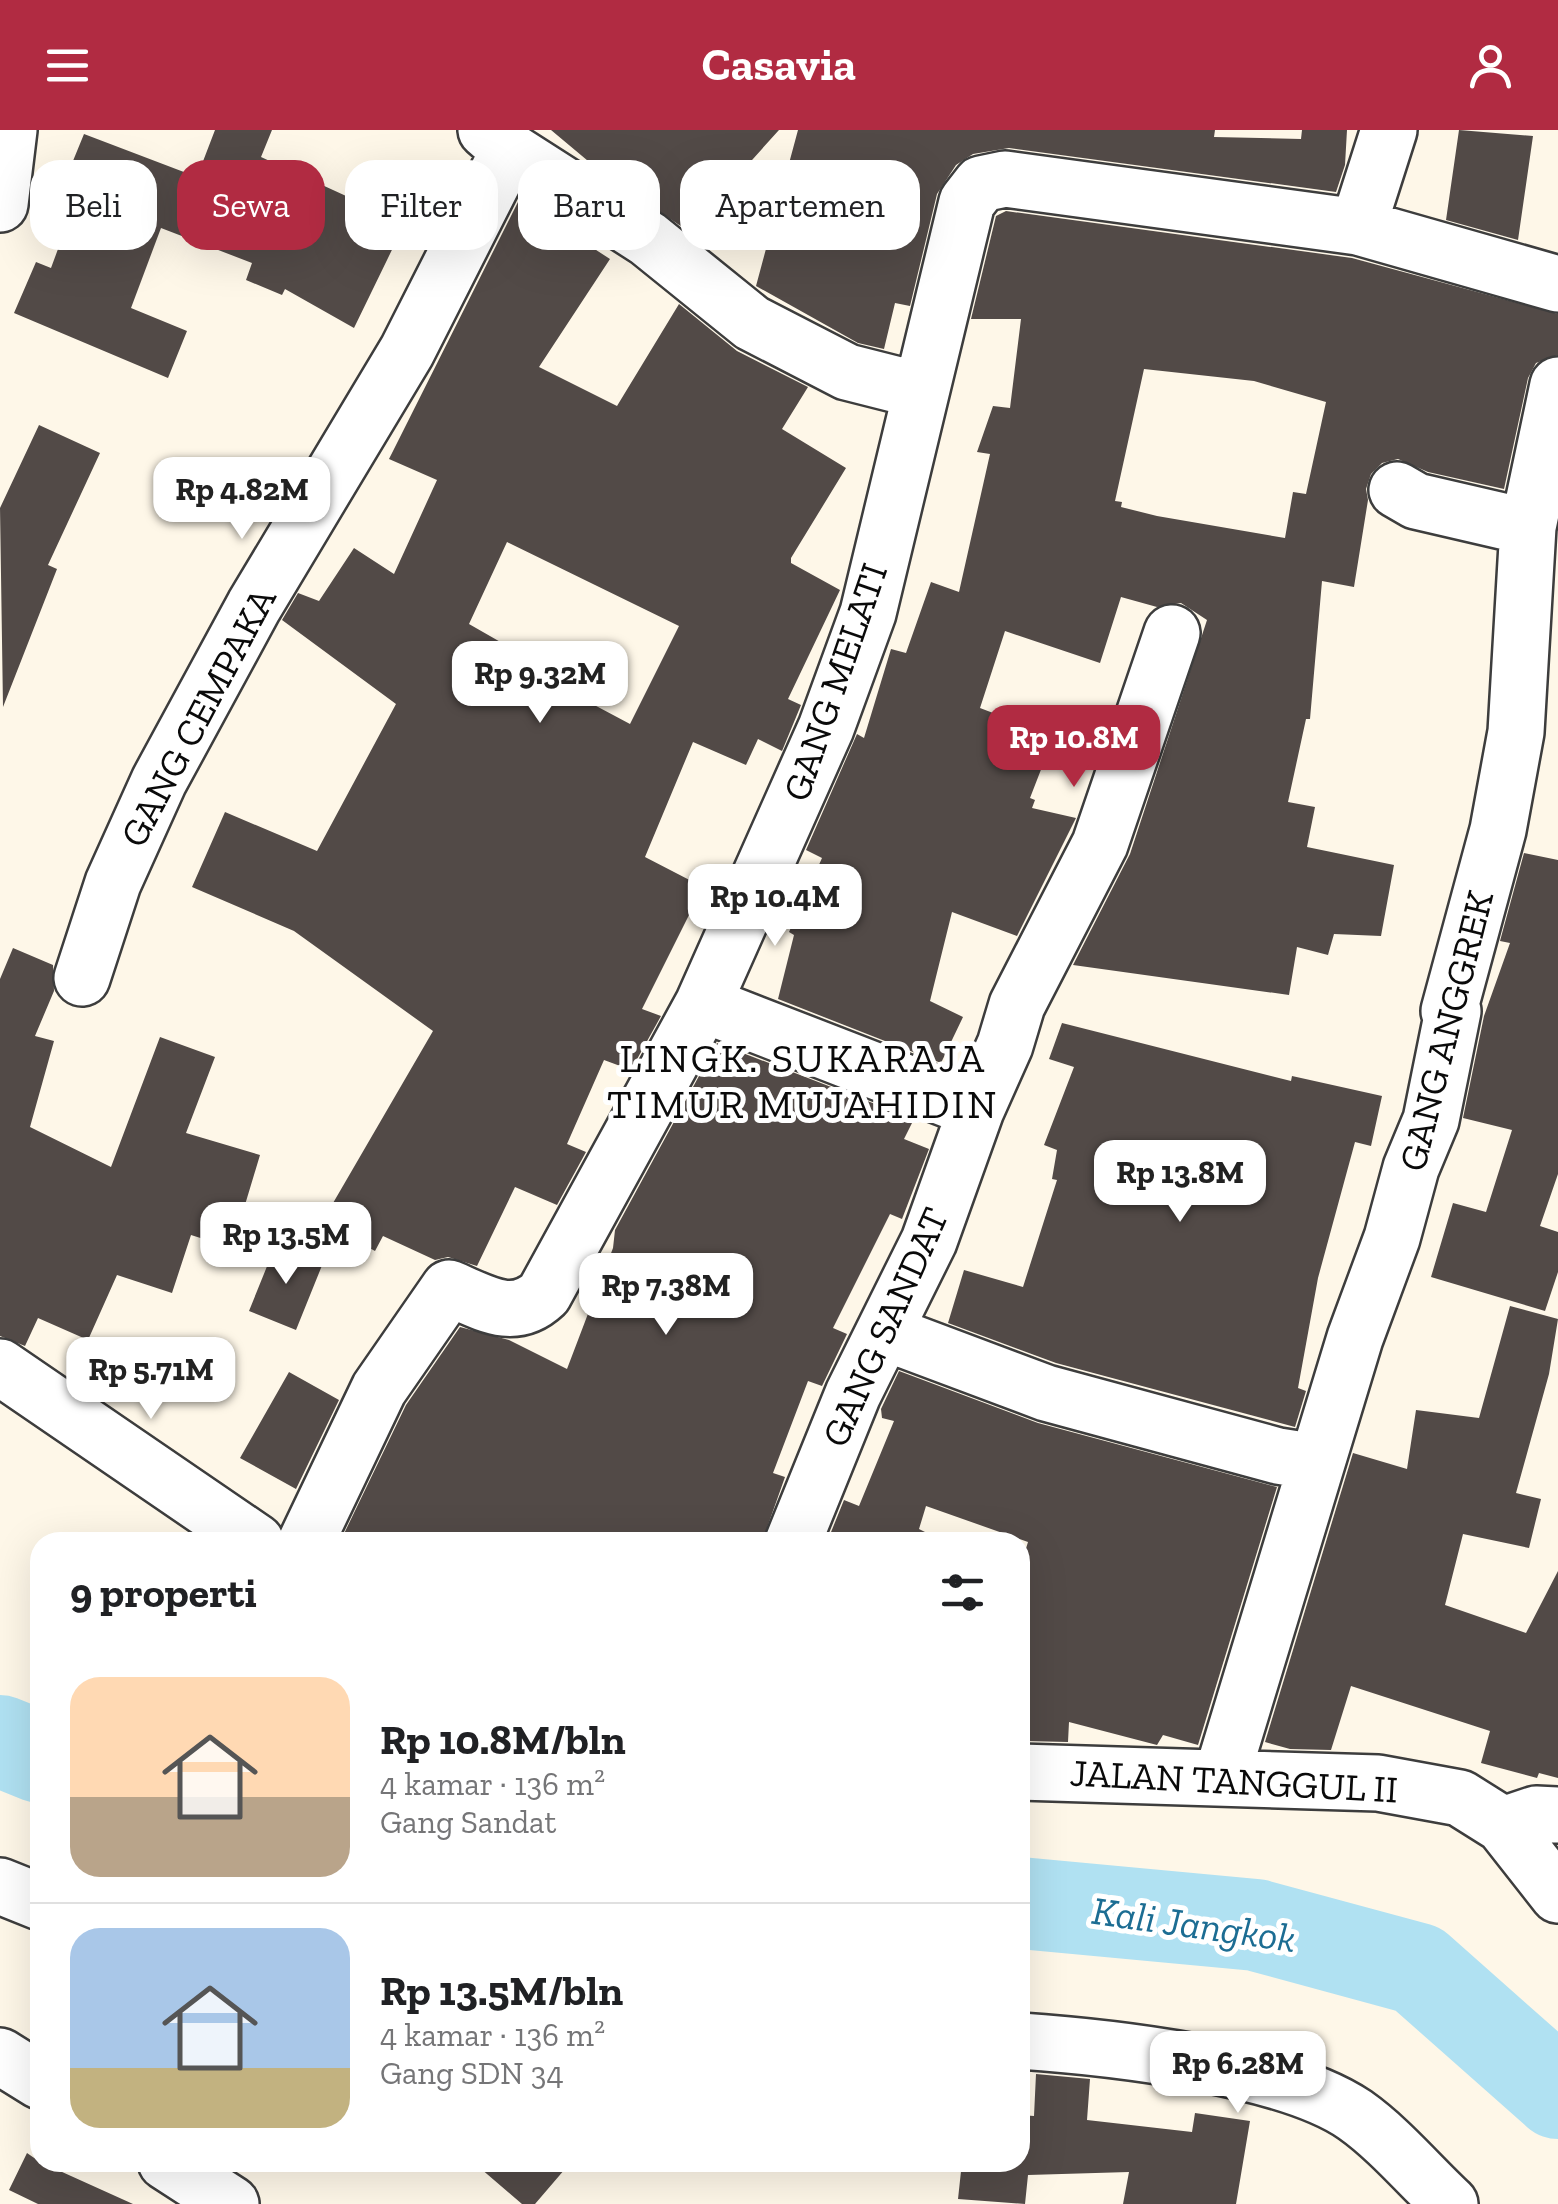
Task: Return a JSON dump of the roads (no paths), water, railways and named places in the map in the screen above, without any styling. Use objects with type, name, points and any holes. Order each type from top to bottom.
[{"type":"street","points":[[0,204],[9,130]]},
{"type":"street","points":[[1358,228],[1389,130]]},
{"type":"street","points":[[497,140],[648,240],[752,324],[848,372],[918,390]]},
{"type":"street","name":"GANG CEMPAKA","points":[[82,978],[113,883],[159,781],[254,606],[407,351],[497,140]]},
{"type":"street","name":"GANG MELATI","points":[[311,1532],[379,1389],[449,1288],[507,1312],[529,1308],[544,1294],[703,1004],[785,827],[868,612],[918,390],[967,202],[981,184],[1006,178],[1358,228],[1558,284]]},
{"type":"street","name":"GANG ANGGREK","points":[[1222,1775],[1316,1462],[1392,1238],[1411,1168],[1432,1120],[1453,1012],[1449,1010],[1498,830],[1516,732],[1528,527],[1558,385]]},
{"type":"street","points":[[1397,490],[1416,501],[1528,527]]},
{"type":"street","name":"GANG SANDAT","points":[[796,1532],[854,1394],[928,1241],[976,1110],[1006,1045],[1016,1004],[1036,973],[1100,844],[1172,633]]},
{"type":"street","points":[[703,1004],[976,1110]]},
{"type":"street","points":[[886,1333],[1065,1398],[1278,1456],[1316,1462]]},
{"type":"street","points":[[0,1367],[241,1532]]},
{"type":"street","name":"JALAN TANGGUL II","points":[[1030,1772],[1378,1782],[1460,1798],[1503,1826],[1558,1895]]},
{"type":"street","points":[[1503,1826],[1536,1814],[1558,1815]]},
{"type":"street","points":[[0,1886],[30,1898]]},
{"type":"street","points":[[1030,2042],[1211,2065],[1308,2095],[1354,2114],[1450,2204]]},
{"type":"street","points":[[0,2056],[30,2075]]},
{"type":"street","points":[[181,2172],[230,2204]]},
{"type":"waterway","name":"Kali Jangkok","points":[[0,1741],[30,1753]]},
{"type":"waterway","name":"Kali Jangkok","points":[[1030,1904],[1256,1925],[1418,1969],[1558,2093]]},
{"type":"district","name":"LINGK. SUKARAJA TIMUR MUJAHIDIN","points":[[803,1081]]}]
